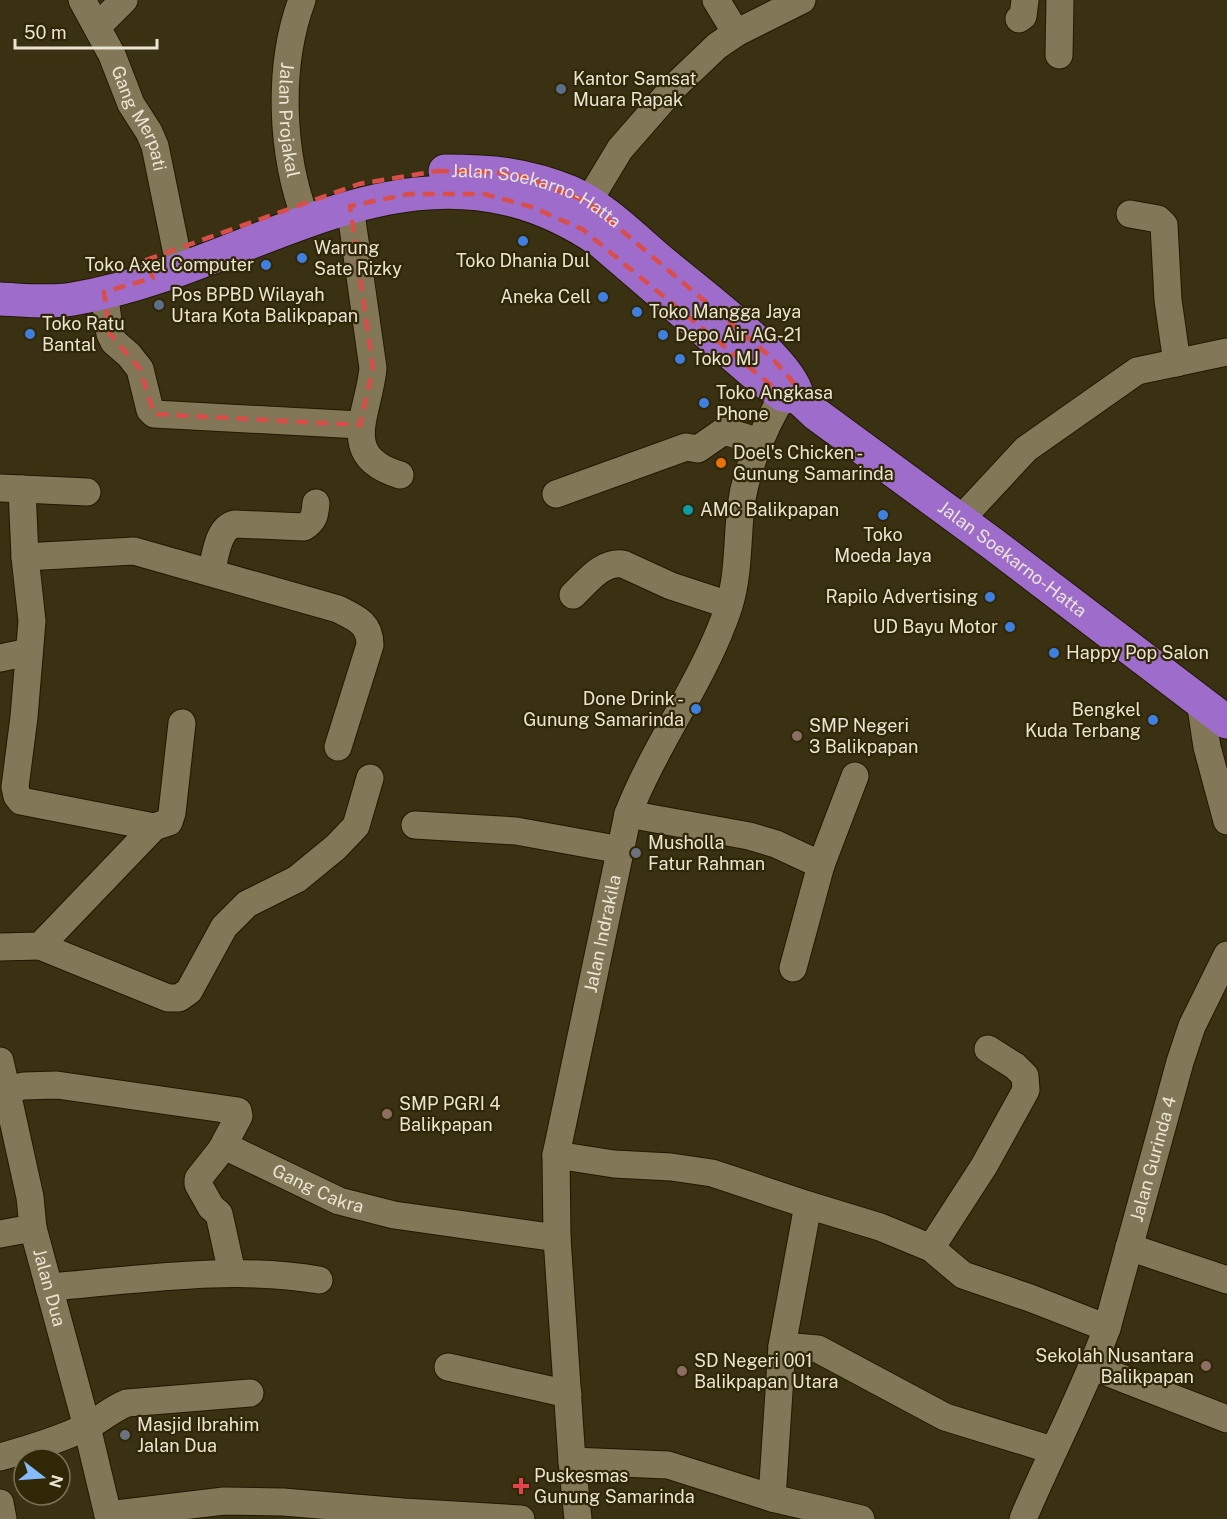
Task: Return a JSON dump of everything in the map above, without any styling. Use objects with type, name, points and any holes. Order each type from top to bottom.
[{"type":"highway","name":"Jalan Soekarno-Hatta","points":[[0,299],[71,299],[104,292],[149,269],[303,212],[383,177],[437,171],[495,172],[525,177],[571,192],[588,202],[628,233],[766,351],[792,392],[825,421],[1227,722]]},
{"type":"highway","name":"Jalan Soekarno-Hatta","points":[[0,281],[52,282],[149,269],[176,249],[303,212],[350,206],[393,196],[459,192],[506,198],[546,212],[582,229],[600,241],[763,381],[792,392]]},
{"type":"street","name":"Gang Merpati","points":[[82,0],[98,26],[131,104],[155,146],[176,249]]},
{"type":"street","points":[[98,26],[124,0]]},
{"type":"street","name":"Jalan Projakal","points":[[302,0],[289,41],[285,107],[287,143],[303,212]]},
{"type":"street","points":[[716,0],[736,33]]},
{"type":"street","points":[[588,202],[620,149],[665,96],[717,46],[736,33],[802,0]]},
{"type":"street","points":[[1059,55],[1060,0]]},
{"type":"street","points":[[350,206],[373,368],[372,385],[360,425],[361,440],[367,457],[386,471],[400,475]]},
{"type":"street","points":[[1130,214],[1158,219],[1164,225],[1168,300],[1177,363]]},
{"type":"street","points":[[104,292],[110,334],[114,342],[140,369],[150,410],[154,414],[360,425]]},
{"type":"street","points":[[960,520],[1026,449],[1137,371],[1227,352]]},
{"type":"street","name":"Jalan Indrakila","points":[[578,1519],[557,1238],[556,1155],[628,814],[647,767],[707,658],[729,605],[735,576],[744,483],[760,441],[792,392]]},
{"type":"street","points":[[556,494],[686,447],[698,449],[724,431],[760,441]]},
{"type":"street","points":[[87,492],[11,489],[24,557],[32,621],[24,717],[15,787],[17,796],[21,801],[154,827],[165,824],[170,818],[182,723]]},
{"type":"street","points":[[211,572],[221,535],[229,525],[304,527],[311,523],[315,514],[315,503]]},
{"type":"street","points":[[24,557],[134,551],[338,609],[360,620],[370,633],[370,645],[338,747]]},
{"type":"street","points":[[573,595],[603,567],[614,563],[623,564],[671,586],[729,605]]},
{"type":"street","points":[[0,658],[29,652]]},
{"type":"street","points":[[1200,701],[1207,747],[1227,821]]},
{"type":"street","points":[[793,968],[822,865],[855,776]]},
{"type":"street","points":[[0,947],[40,946],[168,998],[179,998],[189,991],[224,927],[247,904],[297,879],[336,847],[356,826],[370,778]]},
{"type":"street","points":[[628,814],[749,836],[776,844],[822,865]]},
{"type":"street","points":[[415,825],[516,831],[621,850]]},
{"type":"street","points":[[40,946],[154,827]]},
{"type":"street","name":"Jalan Gurinda 4","points":[[1058,1439],[1093,1367],[1107,1328],[1180,1062],[1192,1026],[1227,955]]},
{"type":"street","points":[[931,1248],[984,1166],[1026,1090],[1025,1076],[1015,1066],[988,1049]]},
{"type":"street","name":"Jalan Dua","points":[[0,1061],[30,1197],[33,1228],[109,1517]]},
{"type":"street","points":[[7,1089],[57,1085],[238,1111],[239,1116],[221,1150],[198,1179],[198,1184],[211,1207],[219,1214],[232,1273]]},
{"type":"street","name":"Gang Cakra","points":[[221,1150],[229,1148],[339,1201],[394,1215],[557,1238]]},
{"type":"street","points":[[556,1155],[614,1164],[671,1167],[712,1173],[880,1227],[931,1248],[963,1275],[1107,1328]]},
{"type":"street","points":[[772,1498],[782,1346],[808,1205]]},
{"type":"street","points":[[0,1234],[33,1228]]},
{"type":"street","points":[[1129,1247],[1227,1280]]},
{"type":"street","points":[[49,1287],[232,1273],[287,1274],[319,1280]]},
{"type":"street","points":[[782,1346],[824,1352],[945,1417],[1058,1439],[1023,1519]]},
{"type":"street","points":[[448,1367],[568,1394]]},
{"type":"street","points":[[1093,1367],[1227,1419]]},
{"type":"street","points":[[0,1457],[87,1427],[111,1410],[127,1403],[250,1393]]},
{"type":"street","points":[[572,1461],[668,1465],[772,1498],[861,1519]]},
{"type":"street","points":[[109,1517],[233,1510],[283,1502],[521,1519]]},
{"type":"street","points":[[0,1503],[3,1519]]},
{"type":"highlighted area","points":[[437,171],[495,172],[525,177],[588,202],[773,359],[793,382],[783,395],[582,229],[532,207],[484,194],[409,194],[350,206],[373,368],[360,425],[154,414],[140,369],[110,334],[104,292],[153,278],[146,260],[359,184]]},
{"type":"place","name":"Kantor Samsat Muara Rapak","points":[[561,89]]},
{"type":"place","name":"Toko Dhania Dul","points":[[523,241]]},
{"type":"place","name":"Warung Sate Rizky","points":[[302,258]]},
{"type":"place","name":"Toko Axel Computer","points":[[266,265]]},
{"type":"place","name":"Aneka Cell","points":[[603,297]]},
{"type":"place","name":"Pos BPBD Wilayah Utara Kota Balikpapan","points":[[159,305]]},
{"type":"place","name":"Toko Mangga Jaya","points":[[637,312]]},
{"type":"place","name":"Toko Ratu Bantal","points":[[30,334]]},
{"type":"place","name":"Depo Air AG-21","points":[[663,335]]},
{"type":"place","name":"Toko MJ","points":[[680,359]]},
{"type":"place","name":"Toko Angkasa Phone","points":[[704,403]]},
{"type":"place","name":"Doel's Chicken - Gunung Samarinda","points":[[721,463]]},
{"type":"place","name":"AMC Balikpapan","points":[[688,510]]},
{"type":"place","name":"Toko Moeda Jaya","points":[[883,515]]},
{"type":"place","name":"Rapilo Advertising","points":[[990,597]]},
{"type":"place","name":"UD Bayu Motor","points":[[1010,627]]},
{"type":"place","name":"Happy Pop Salon","points":[[1054,653]]},
{"type":"place","name":"Done Drink - Gunung Samarinda","points":[[696,709]]},
{"type":"place","name":"Bengkel Kuda Terbang","points":[[1153,720]]},
{"type":"place","name":"SMP Negeri 3 Balikpapan","points":[[797,736]]},
{"type":"place","name":"Musholla Fatur Rahman","points":[[636,853]]},
{"type":"place","name":"SMP PGRI 4 Balikpapan","points":[[387,1114]]},
{"type":"place","name":"Sekolah Nusantara Balikpapan","points":[[1206,1366]]},
{"type":"place","name":"SD Negeri 001 Balikpapan Utara","points":[[682,1371]]},
{"type":"place","name":"Masjid Ibrahim Jalan Dua","points":[[125,1435]]},
{"type":"place","name":"Puskesmas Gunung Samarinda","points":[[521,1486]]}]
